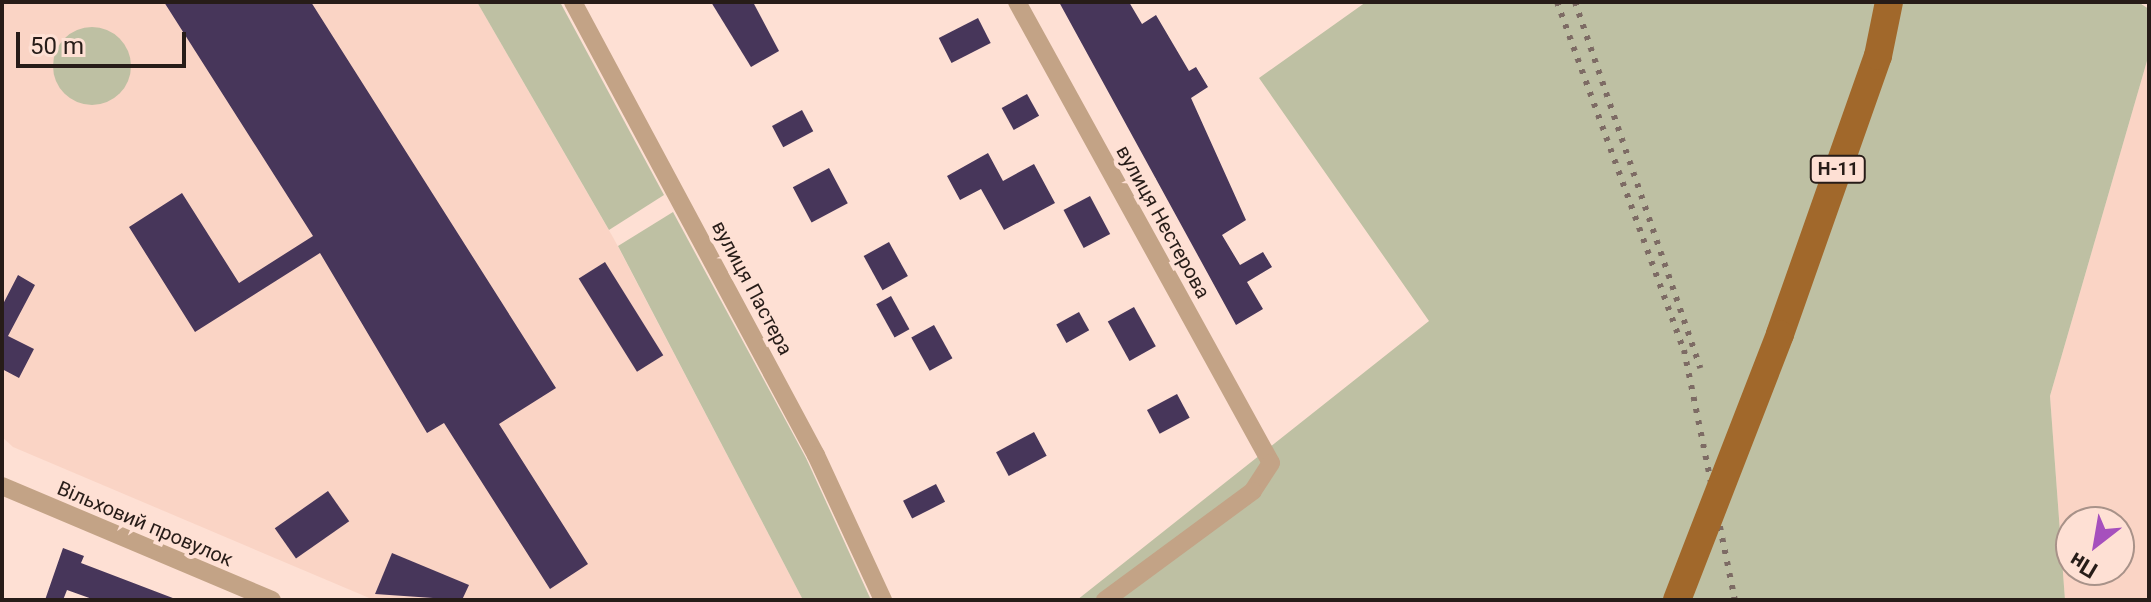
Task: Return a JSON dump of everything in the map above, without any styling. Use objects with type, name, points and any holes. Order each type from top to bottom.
[{"type":"main road","name":"Н-11","points":[[1677,600],[1780,334],[1878,56],[1889,2]]},
{"type":"street","name":"вулиця Пастера","points":[[573,2],[816,455],[883,600]]},
{"type":"street","name":"вулиця Нестерова","points":[[1017,2],[1271,463],[1253,491],[1105,600]]},
{"type":"street","name":"Вільховий провулок","points":[[2,486],[272,600]]},
{"type":"shaded area","points":[[2,2],[477,2],[614,239],[803,600],[374,600],[13,447],[2,437]]},
{"type":"shaded area","points":[[2149,54],[2149,600],[2065,600],[2064,586],[2135,586],[2135,506],[2058,506],[2050,396]]},
{"type":"green space","points":[[477,2],[560,2],[664,195],[609,230]]},
{"type":"green space","points":[[1366,2],[2138,2],[2149,9],[2149,54],[2050,396],[2058,506],[2055,506],[2055,586],[2064,586],[2065,600],[1077,600],[1429,321],[1259,78]]},
{"type":"green space","points":[[92,27],[107,30],[119,39],[128,51],[131,66],[128,81],[119,93],[107,102],[92,105],[77,102],[65,93],[56,81],[53,66],[56,51],[65,39],[77,30]]},
{"type":"green space","points":[[673,212],[806,458],[871,600],[803,600],[618,246]]},
{"type":"building","points":[[164,2],[311,2],[556,388],[499,424],[588,564],[550,589],[444,423],[427,433],[320,253],[195,332],[129,227],[182,193],[239,283],[313,236]]},
{"type":"building","points":[[711,2],[753,2],[779,51],[751,67]]},
{"type":"building","points":[[1059,2],[1129,2],[1142,24],[1156,15],[1189,71],[1196,67],[1208,87],[1191,98],[1246,220],[1222,235],[1240,265],[1263,252],[1272,267],[1247,282],[1263,309],[1236,325]]},
{"type":"building","points":[[978,18],[991,43],[952,63],[939,38]]},
{"type":"building","points":[[1027,94],[1039,116],[1014,130],[1002,108]]},
{"type":"building","points":[[802,110],[813,131],[783,147],[772,126]]},
{"type":"building","points":[[988,153],[1003,181],[1034,164],[1055,203],[1004,230],[981,189],[960,200],[947,176]]},
{"type":"building","points":[[829,168],[848,203],[812,223],[793,187]]},
{"type":"building","points":[[1090,196],[1110,234],[1084,248],[1064,210]]},
{"type":"building","points":[[889,242],[908,276],[883,290],[864,256]]},
{"type":"building","points":[[605,262],[663,355],[637,372],[579,278]]},
{"type":"building","points":[[18,275],[35,285],[8,336],[34,349],[19,378],[2,369],[2,306]]},
{"type":"building","points":[[891,296],[909,329],[895,337],[876,304]]},
{"type":"building","points":[[1134,307],[1156,346],[1130,361],[1108,322]]},
{"type":"building","points":[[1079,312],[1089,330],[1066,343],[1056,325]]},
{"type":"building","points":[[934,325],[952,358],[930,371],[911,338]]},
{"type":"building","points":[[1177,394],[1190,418],[1160,434],[1147,410]]},
{"type":"building","points":[[1034,432],[1047,456],[1009,476],[996,452]]},
{"type":"building","points":[[936,484],[945,502],[912,519],[903,501]]},
{"type":"building","points":[[328,491],[349,521],[296,559],[275,528]]},
{"type":"building","points":[[63,548],[84,556],[81,563],[178,600],[95,600],[67,590],[63,600],[45,600]]},
{"type":"building","points":[[392,553],[469,585],[462,600],[375,594]]},
{"type":"railway","points":[[1557,2],[1684,350],[1735,600]]},
{"type":"railway","points":[[1575,2],[1700,368]]}]
